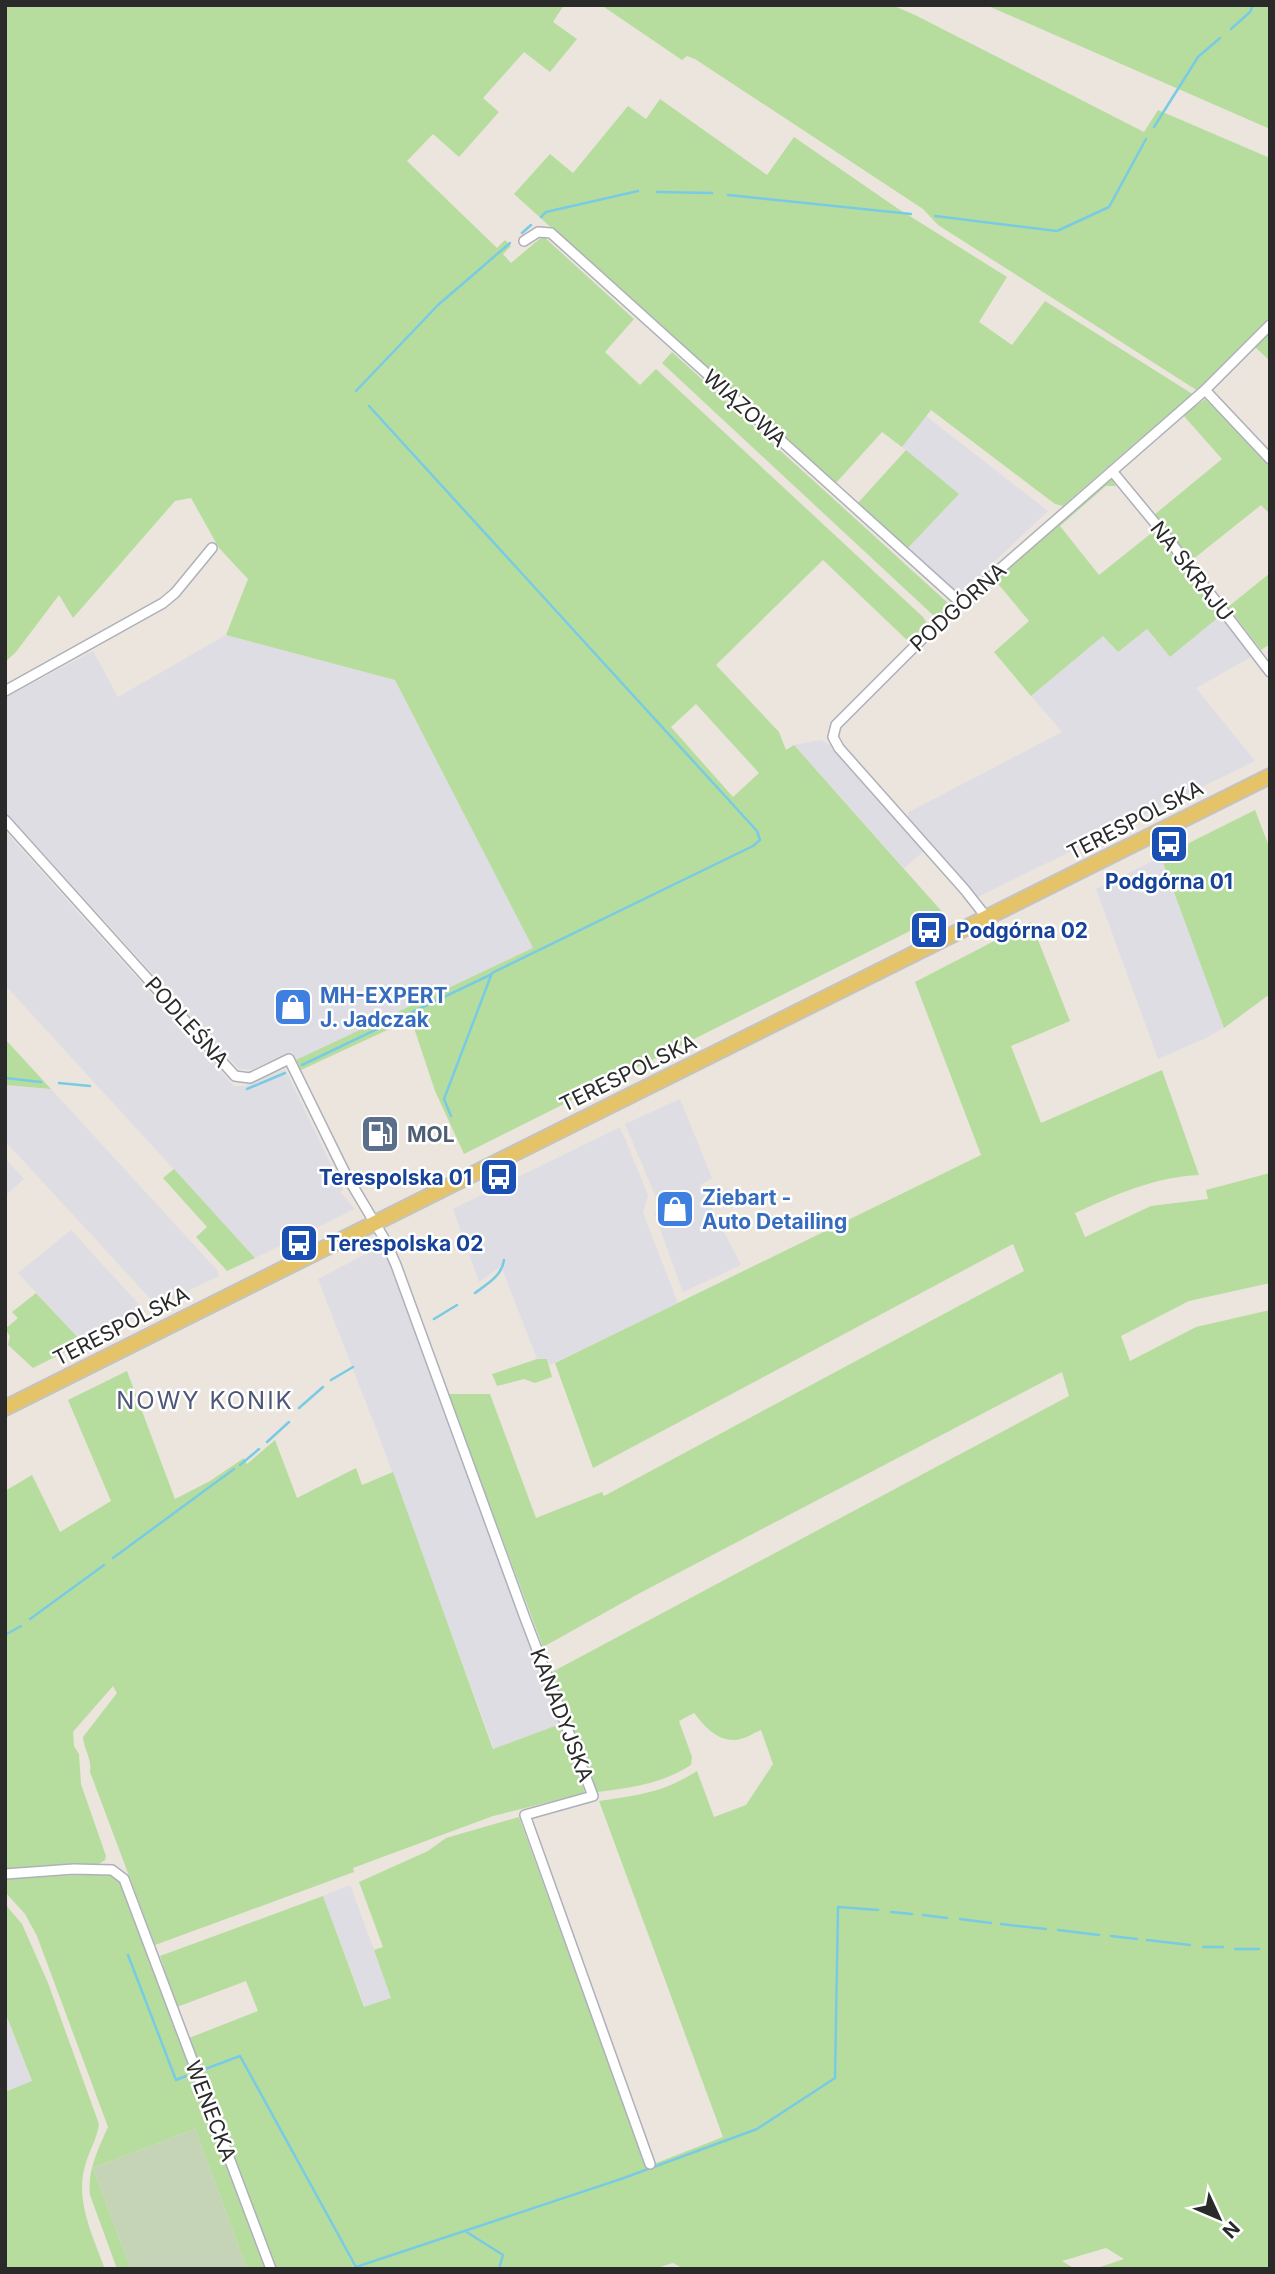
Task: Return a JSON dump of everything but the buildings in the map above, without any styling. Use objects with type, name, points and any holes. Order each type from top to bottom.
[{"type":"main road","name":"TERESPOLSKA","points":[[5,1408],[1270,776]]},
{"type":"street","name":"WIĄZOWA","points":[[524,241],[538,232],[551,233],[961,603]]},
{"type":"street","name":"PODGÓRNA","points":[[987,918],[846,757],[833,737],[836,725],[937,624],[1205,390],[1270,325]]},
{"type":"street","points":[[1205,390],[1270,458]]},
{"type":"street","name":"NA SKRAJU","points":[[1112,471],[1169,540],[1270,672]]},
{"type":"street","points":[[5,691],[163,603],[175,593],[212,548]]},
{"type":"street","name":"PODLEŚNA","points":[[5,820],[235,1076],[250,1078],[289,1059],[345,1173],[374,1222]]},
{"type":"street","name":"KANADYJSKA","points":[[374,1222],[396,1265],[593,1796],[525,1815],[650,2164]]},
{"type":"street","name":"WENECKA","points":[[5,1874],[75,1869],[112,1870],[124,1879],[271,2269]]},
{"type":"shaded area","points":[[926,416],[1048,511],[959,595],[907,549],[958,494],[902,447]]},
{"type":"shaded area","points":[[1220,616],[1253,656],[1196,688],[1255,761],[978,897],[907,817],[909,812],[1062,732],[1031,696],[1103,636],[1118,652],[1146,629],[1170,657]]},
{"type":"shaded area","points":[[226,635],[395,680],[533,948],[296,1060],[292,1052],[256,1070],[239,1069],[5,811],[5,698],[93,651],[118,697]]},
{"type":"shaded area","points":[[820,740],[831,745],[924,851],[904,868],[794,745]]},
{"type":"shaded area","points":[[5,831],[234,1086],[244,1086],[285,1069],[343,1190],[340,1192],[355,1209],[255,1258],[5,985]]},
{"type":"shaded area","points":[[1161,857],[1224,1028],[1158,1059],[1096,889]]},
{"type":"shaded area","points":[[5,1085],[51,1089],[217,1270],[219,1276],[157,1306],[5,1141]]},
{"type":"shaded area","points":[[680,1099],[712,1178],[700,1185],[741,1265],[683,1292],[655,1215],[658,1202],[625,1124]]},
{"type":"shaded area","points":[[620,1127],[648,1195],[643,1213],[678,1303],[550,1365],[547,1359],[537,1359],[501,1266],[479,1282],[453,1209]]},
{"type":"shaded area","points":[[5,1158],[24,1179],[5,1196]]},
{"type":"shaded area","points":[[71,1230],[146,1312],[83,1343],[18,1273]]},
{"type":"shaded area","points":[[383,1245],[560,1724],[494,1749],[318,1279]]},
{"type":"shaded area","points":[[350,1885],[392,1998],[365,2008],[323,1896]]},
{"type":"shaded area","points":[[5,2012],[32,2082],[5,2092]]},
{"type":"green space","points":[[5,5],[564,5],[553,22],[577,39],[550,72],[524,52],[483,98],[499,112],[459,157],[433,134],[407,161],[497,248],[505,240],[511,246],[503,254],[511,263],[543,236],[634,319],[605,352],[640,385],[656,369],[923,617],[926,626],[909,642],[823,560],[716,665],[779,732],[786,750],[794,745],[944,914],[464,1154],[435,1091],[411,1019],[301,1070],[296,1060],[533,948],[395,680],[226,635],[248,579],[219,548],[191,498],[175,501],[73,618],[59,595],[16,652],[5,662]],"holes":[[[696,704],[759,773],[733,797],[671,727]]]},
{"type":"green space","points":[[601,5],[892,5],[1144,132],[1158,110],[1270,158],[1270,320],[1198,391],[938,225],[923,209],[695,59],[687,56],[682,60]]},
{"type":"green space","points":[[986,5],[1270,5],[1270,129]]},
{"type":"green space","points":[[660,99],[767,175],[794,137],[897,208],[1007,277],[979,322],[1012,345],[1045,301],[1194,395],[1063,506],[1055,504],[931,410],[902,447],[882,432],[835,484],[514,194],[550,154],[573,173],[628,106],[646,119]]},
{"type":"green space","points":[[1270,332],[1270,361],[1255,347]]},
{"type":"green space","points":[[672,352],[949,604],[935,617],[662,363]]},
{"type":"green space","points":[[1205,399],[1270,465],[1270,514],[1261,505],[1192,560],[1154,515],[1222,459],[1183,415]]},
{"type":"green space","points":[[906,450],[959,494],[907,549],[857,504]]},
{"type":"green space","points":[[1108,479],[1116,486],[1106,486],[1060,526],[1099,575],[1154,531],[1220,616],[1170,657],[1147,629],[1118,652],[1103,636],[1031,696],[994,652],[1029,621],[994,579]]},
{"type":"green space","points":[[1270,573],[1270,644],[1261,650],[1228,607]]},
{"type":"green space","points":[[1255,810],[1270,849],[1270,994],[1224,1028],[1161,857]]},
{"type":"green space","points":[[1031,922],[1070,1021],[1011,1046],[1041,1123],[1162,1070],[1199,1175],[1151,1183],[1075,1213],[1085,1237],[1151,1206],[1208,1199],[1206,1190],[1270,1173],[1270,1283],[1189,1301],[1121,1336],[1130,1361],[1196,1327],[1270,1310],[1270,2269],[1094,2269],[1124,2259],[1106,2248],[1062,2261],[1075,2269],[684,2269],[673,2263],[654,2269],[274,2269],[189,2038],[258,2011],[246,1981],[177,2007],[160,1956],[323,1896],[364,2007],[391,1998],[374,1950],[383,1947],[359,1882],[428,1851],[446,1838],[519,1817],[646,2167],[723,2137],[599,1801],[661,1789],[697,1771],[714,1817],[746,1805],[773,1764],[761,1730],[741,1739],[728,1740],[711,1731],[694,1713],[679,1721],[692,1757],[691,1765],[657,1781],[597,1792],[552,1672],[1069,1396],[1062,1372],[640,1593],[543,1647],[448,1394],[490,1394],[536,1518],[602,1492],[604,1496],[1024,1271],[1013,1244],[593,1468],[555,1363],[981,1155],[915,982]]},
{"type":"green space","points":[[5,1039],[51,1089],[5,1085]]},
{"type":"green space","points":[[174,1169],[255,1258],[227,1271],[196,1237],[207,1227],[163,1178]]},
{"type":"green space","points":[[36,1293],[83,1343],[33,1368],[8,1345],[10,1336],[5,1329],[18,1318],[12,1312]]},
{"type":"green space","points":[[537,1359],[547,1359],[552,1377],[535,1383],[524,1379],[497,1386],[492,1374]]},
{"type":"green space","points":[[127,1371],[175,1499],[210,1481],[244,1458],[247,1464],[275,1440],[297,1498],[356,1468],[362,1485],[393,1472],[493,1749],[560,1724],[585,1793],[493,1816],[353,1868],[354,1872],[155,1945],[90,1772],[83,1737],[117,1693],[113,1686],[73,1732],[74,1746],[79,1754],[81,1784],[106,1856],[105,1860],[96,1866],[5,1871],[5,1491],[32,1475],[60,1532],[111,1501],[68,1400]]},
{"type":"green space","points":[[108,1874],[122,1881],[267,2269],[247,2269],[195,2129],[93,2168],[131,2269],[117,2269],[90,2195],[92,2169],[108,2127],[37,1936],[25,1914],[5,1892],[5,1878]]},
{"type":"green space","points":[[5,1904],[22,1924],[48,1983],[99,2124],[85,2166],[82,2192],[87,2218],[105,2269],[5,2269],[5,2092],[32,2081],[5,2012]]},
{"type":"green space","points":[[195,2129],[247,2269],[131,2269],[93,2168]]},
{"type":"waterway","points":[[1231,29],[1250,12],[1253,5]]},
{"type":"waterway","points":[[1154,127],[1198,57],[1220,38]]},
{"type":"waterway","points":[[935,216],[1057,231],[1109,207],[1146,139]]},
{"type":"waterway","points":[[541,217],[546,212],[638,191]]},
{"type":"waterway","points":[[657,192],[712,193]]},
{"type":"waterway","points":[[728,195],[911,214]]},
{"type":"waterway","points":[[522,233],[531,225]]},
{"type":"waterway","points":[[356,391],[438,305],[510,243]]},
{"type":"waterway","points":[[369,406],[757,831],[760,840],[753,846],[492,973],[444,1099],[451,1116]]},
{"type":"waterway","points":[[302,1065],[492,974]]},
{"type":"waterway","points":[[247,1089],[285,1073]]},
{"type":"waterway","points":[[5,1078],[41,1082]]},
{"type":"waterway","points":[[59,1083],[90,1086]]},
{"type":"waterway","points":[[475,1293],[497,1275],[504,1260]]},
{"type":"waterway","points":[[434,1319],[457,1305]]},
{"type":"waterway","points":[[331,1380],[353,1367]]},
{"type":"waterway","points":[[299,1408],[323,1387]]},
{"type":"waterway","points":[[267,1442],[289,1422]]},
{"type":"waterway","points":[[240,1465],[259,1449]]},
{"type":"waterway","points":[[113,1558],[234,1469]]},
{"type":"waterway","points":[[30,1619],[104,1565]]},
{"type":"waterway","points":[[5,1635],[21,1626]]},
{"type":"waterway","points":[[200,2071],[240,2056],[356,2267],[621,2179],[757,2129],[835,2078],[838,1907],[878,1910]]},
{"type":"waterway","points":[[891,1912],[912,1914]]},
{"type":"waterway","points":[[923,1915],[947,1918]]},
{"type":"waterway","points":[[960,1919],[991,1923]]},
{"type":"waterway","points":[[1001,1924],[1046,1929]]},
{"type":"waterway","points":[[1058,1930],[1099,1935]]},
{"type":"waterway","points":[[1111,1936],[1137,1939]]},
{"type":"waterway","points":[[1147,1940],[1190,1945]]},
{"type":"waterway","points":[[1203,1947],[1223,1947]]},
{"type":"waterway","points":[[1235,1949],[1259,1949]]},
{"type":"waterway","points":[[128,1955],[176,2080],[186,2076]]},
{"type":"waterway","points":[[465,2231],[503,2255],[499,2269]]},
{"type":"place","name":"Podgórna 01","points":[[1169,844]]},
{"type":"place","name":"Podgórna 02","points":[[929,930]]},
{"type":"place","name":"MH-EXPERT J. Jadczak","points":[[293,1007]]},
{"type":"place","name":"MOL","points":[[380,1134]]},
{"type":"place","name":"Terespolska 01","points":[[499,1177]]},
{"type":"place","name":"Ziebart - Auto Detailing","points":[[675,1209]]},
{"type":"place","name":"Terespolska 02","points":[[299,1243]]},
{"type":"district","name":"NOWY KONIK","points":[[205,1400]]}]
